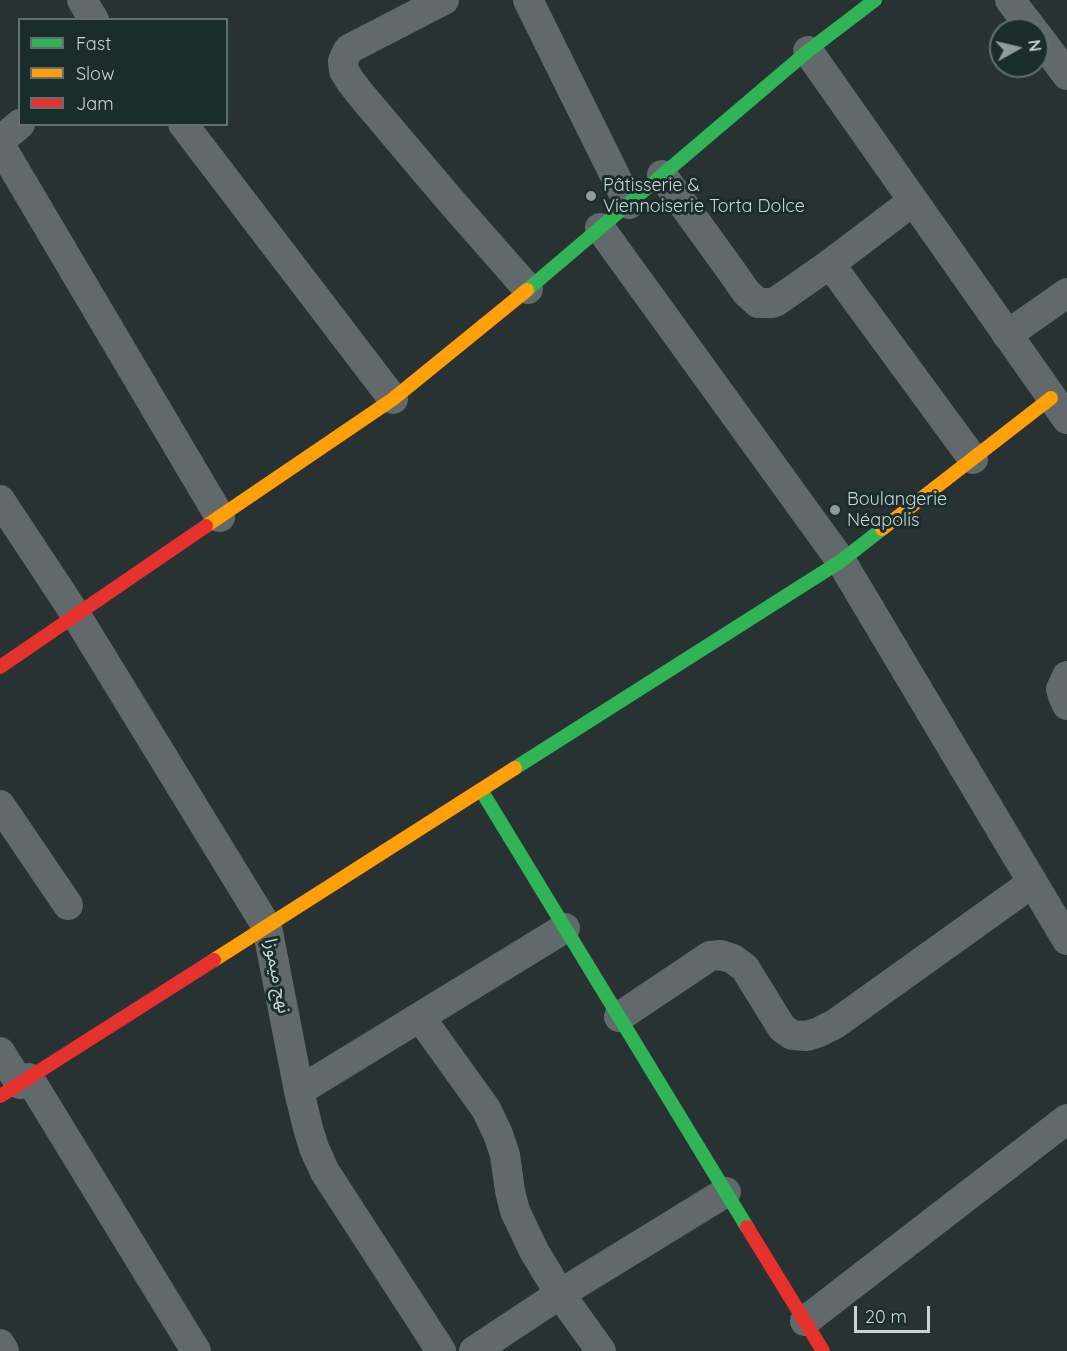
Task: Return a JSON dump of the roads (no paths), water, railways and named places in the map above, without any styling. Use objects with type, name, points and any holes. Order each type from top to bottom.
[{"type":"street","points":[[82,0],[93,18]]},
{"type":"street","points":[[444,0],[402,10],[350,49],[346,54],[344,71],[362,96],[528,289]]},
{"type":"street","points":[[528,0],[629,204]]},
{"type":"street","points":[[0,667],[393,399],[528,289],[808,51],[874,0]]},
{"type":"street","points":[[1010,0],[1024,18]]},
{"type":"street","points":[[16,1086],[841,561],[973,459],[1059,408],[808,51]]},
{"type":"street","points":[[1049,51],[1067,75]]},
{"type":"street","points":[[18,126],[0,143],[220,517]]},
{"type":"street","points":[[185,126],[393,399]]},
{"type":"street","points":[[662,175],[740,284],[758,303],[777,301],[913,201]]},
{"type":"street","points":[[600,228],[841,561],[1032,883],[1059,908],[1067,940]]},
{"type":"street","points":[[830,264],[973,459]]},
{"type":"street","points":[[1007,335],[1067,293]]},
{"type":"street","name":"نهج ميموزا","points":[[0,500],[76,615],[267,927],[299,1091],[314,1148],[325,1172],[441,1351]]},
{"type":"street","points":[[1067,676],[1061,689],[1067,705]]},
{"type":"street","points":[[481,790],[823,1351]]},
{"type":"street","points":[[0,805],[68,905]]},
{"type":"street","points":[[619,1017],[710,956],[721,955],[733,959],[744,968],[782,1028],[792,1035],[807,1036],[836,1024],[1032,883]]},
{"type":"street","points":[[299,1091],[565,928]]},
{"type":"street","points":[[420,1017],[486,1109],[505,1155],[515,1211],[534,1251],[560,1294],[601,1351]]},
{"type":"street","points":[[0,1053],[16,1086],[196,1351]]},
{"type":"street","points":[[805,1321],[1067,1119]]},
{"type":"street","points":[[474,1351],[560,1294],[726,1192]]},
{"type":"street","points":[[0,1344],[4,1351]]},
{"type":"place","name":"Pâtisserie & Viennoiserie Torta Dolce","points":[[591,196]]},
{"type":"place","name":"Boulangerie Néapolis","points":[[835,510]]}]
